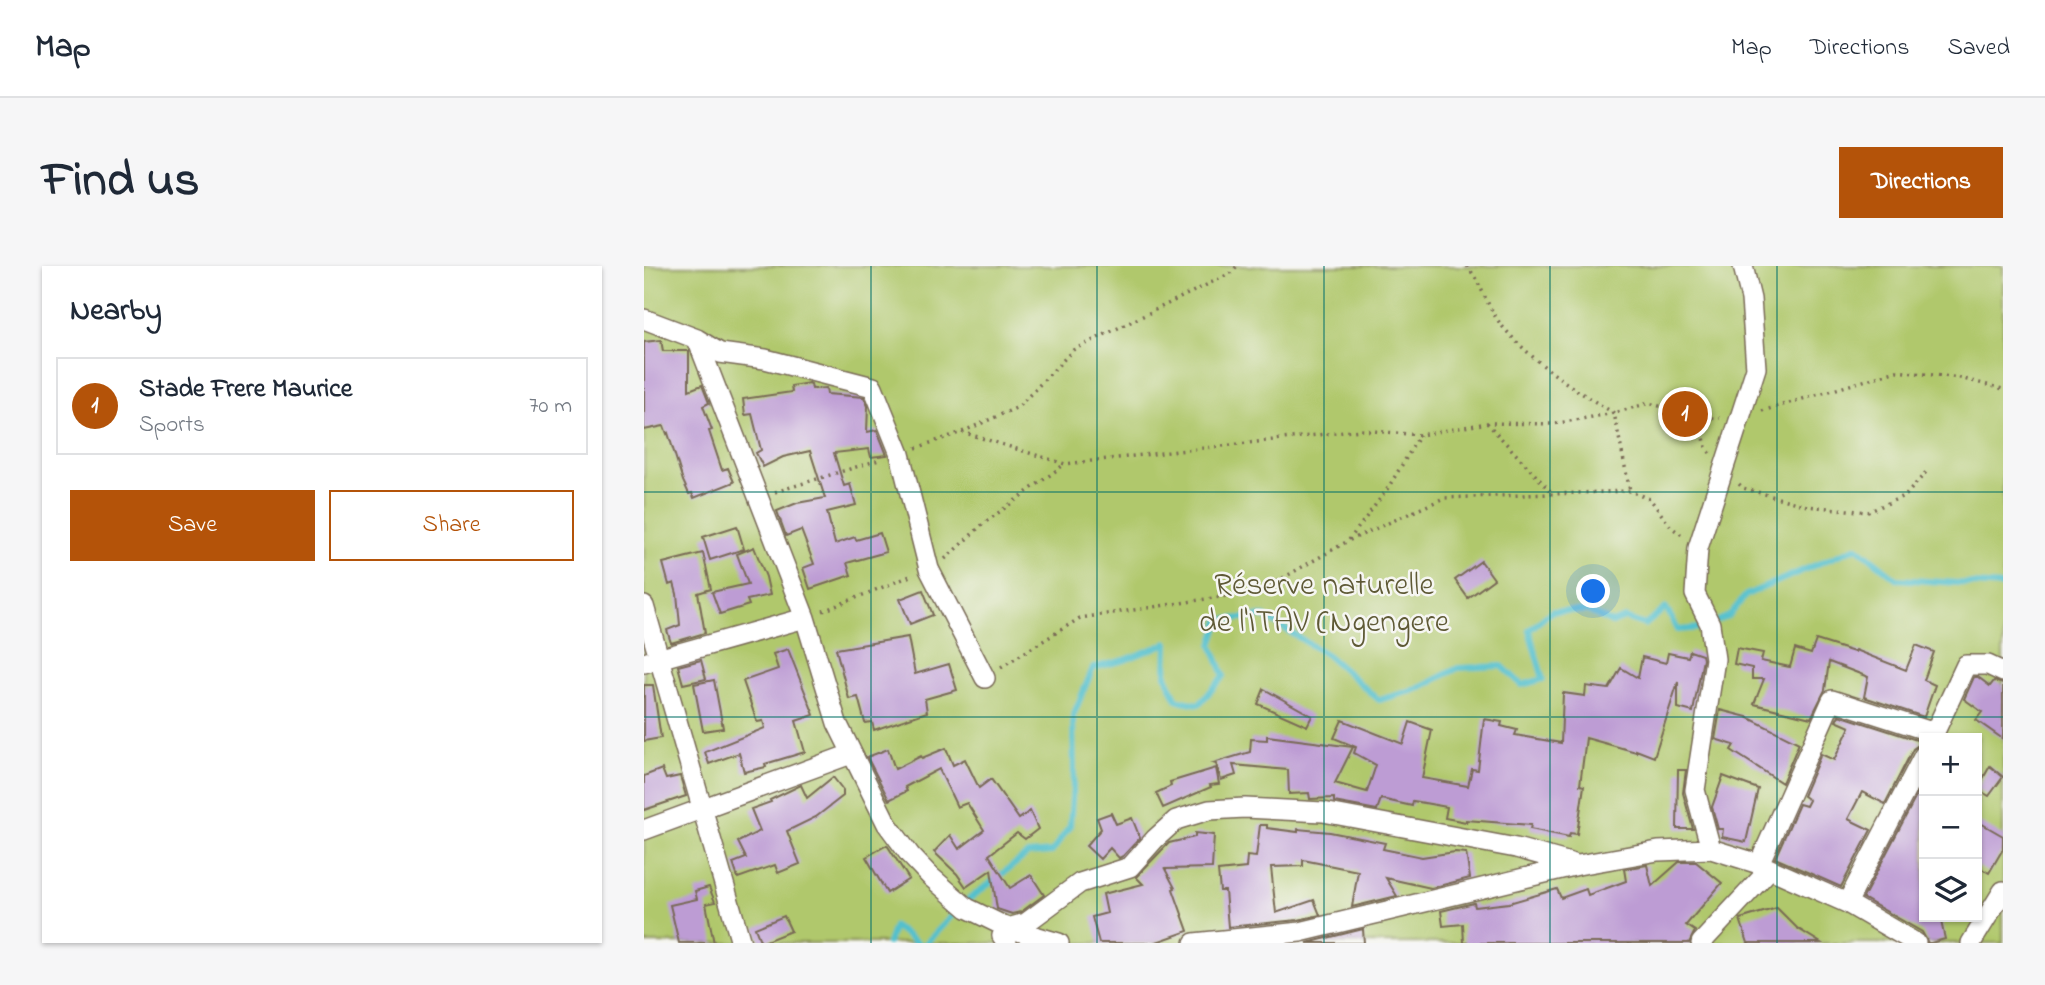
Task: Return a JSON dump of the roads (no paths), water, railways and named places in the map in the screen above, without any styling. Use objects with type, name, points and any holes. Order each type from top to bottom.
[{"type":"street","points":[[1711,849],[1695,790],[1715,659],[1711,632],[1695,594],[1698,548],[1756,368],[1751,299],[1743,266]]},
{"type":"street","points":[[644,319],[696,339],[720,353],[765,359],[873,387],[900,454],[929,569],[985,678]]},
{"type":"street","points":[[696,339],[805,618],[837,723],[850,754],[887,824],[910,855],[967,908],[1008,936],[1059,943]]},
{"type":"street","points":[[644,606],[651,662],[703,807],[741,943]]},
{"type":"street","points":[[651,662],[805,618]]},
{"type":"street","points":[[1935,733],[1966,665],[1988,666],[2003,672]]},
{"type":"street","points":[[1701,943],[1764,867],[1832,700],[1926,733]]},
{"type":"street","points":[[644,830],[850,754]]},
{"type":"street","points":[[1847,903],[1919,765]]},
{"type":"street","points":[[1008,936],[1080,883],[1130,866],[1176,820],[1209,810],[1245,807],[1324,812],[1516,848],[1578,865]]},
{"type":"street","points":[[1194,943],[1301,938],[1578,865],[1658,851],[1711,849],[1764,867],[1847,903],[1916,943]]},
{"type":"street","points":[[1971,943],[2003,891]]},
{"type":"waterway","points":[[926,943],[964,903],[1028,854],[1052,852],[1070,826],[1074,772],[1073,716],[1093,668],[1125,660],[1167,643],[1166,676],[1177,700],[1199,704],[1224,676],[1212,645],[1220,620],[1264,616],[1327,655],[1379,700],[1417,689],[1458,668],[1502,666],[1522,685],[1543,679],[1529,630],[1552,611],[1588,611],[1612,623],[1625,618],[1645,625],[1666,608],[1678,630],[1702,628],[1729,616],[1746,595],[1857,547],[1897,579],[2003,586]]},
{"type":"waterway","points":[[888,943],[894,926],[917,943]]},
{"type":"place","name":"Stade Frere Maurice","points":[[1685,414]]},
{"type":"park label","name":"Réserve naturelle de l'ITAV (Ngengere","points":[[1324,604]]}]
